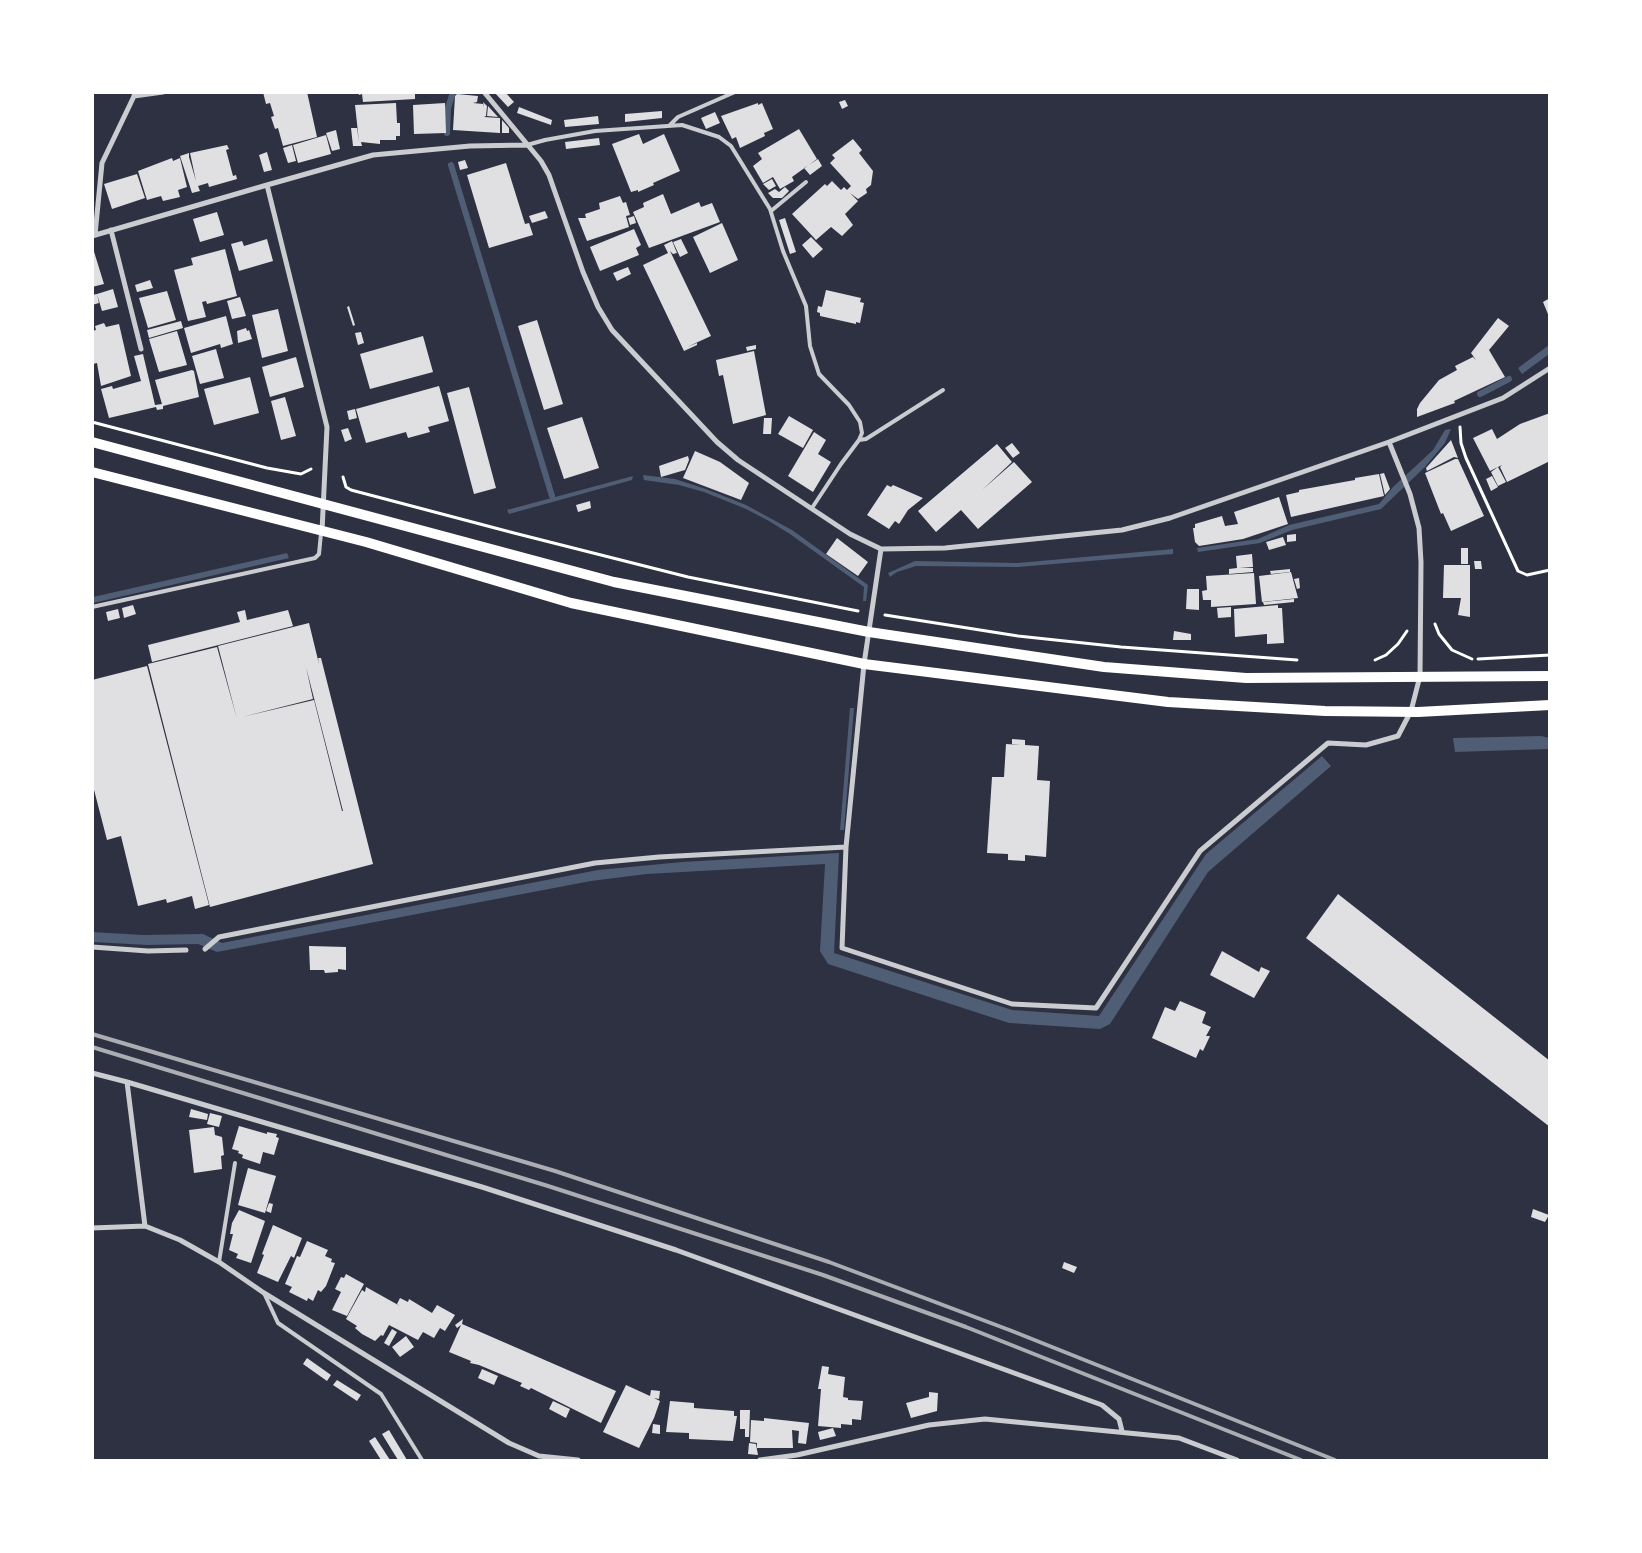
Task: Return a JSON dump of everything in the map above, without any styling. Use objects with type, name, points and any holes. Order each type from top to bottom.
[{"type":"main road","points":[[92,442],[614,582],[869,632],[1104,667],[1246,678],[1550,676]]},
{"type":"main road","points":[[92,472],[322,531],[571,603],[864,664],[1168,702],[1325,711],[1411,711],[1550,705]]},
{"type":"street","points":[[164,92],[135,94],[102,163],[94,235],[373,155],[470,146],[527,145]]},
{"type":"street","points":[[484,92],[541,161],[549,175],[583,272],[598,307],[612,330],[717,442],[738,460],[850,534],[881,549],[945,548],[1122,530],[1170,518],[1390,442],[1503,398],[1550,368]]},
{"type":"street","points":[[267,185],[327,427],[322,531]]},
{"type":"street","points":[[110,230],[141,349]]},
{"type":"street","points":[[881,549],[864,664],[846,847],[842,948],[1012,1004],[1096,1008],[1200,851],[1328,743],[1366,745],[1398,736],[1411,711],[1420,676],[1421,562],[1419,528],[1410,494],[1390,442]]},
{"type":"street","points":[[205,949],[220,937],[595,863],[659,857],[846,847]]},
{"type":"street","points":[[92,947],[148,951],[186,950]]},
{"type":"street","points":[[92,1073],[482,1187],[676,1250],[1102,1405],[1119,1419],[1122,1431]]},
{"type":"street","points":[[127,1082],[144,1226]]},
{"type":"street","points":[[92,1228],[144,1226],[180,1240],[219,1262],[264,1293],[509,1443],[539,1456],[578,1460]]},
{"type":"street","points":[[760,1460],[797,1455],[930,1425],[985,1419],[1179,1438],[1237,1460]]},
{"type":"lane","points":[[668,126],[678,117],[735,92]]},
{"type":"lane","points":[[527,145],[595,131],[682,126],[719,137],[731,146],[771,211],[782,251],[806,306],[810,346],[817,369],[825,384],[849,405],[860,422],[862,433],[859,440],[812,508]]},
{"type":"lane","points":[[771,211],[806,182]]},
{"type":"lane","points":[[859,440],[866,439],[943,390]]},
{"type":"lane","points":[[92,607],[315,558],[319,554],[322,531]]},
{"type":"lane","points":[[219,1262],[235,1163]]},
{"type":"lane","points":[[264,1293],[278,1323],[381,1394],[422,1460]]},
{"type":"path","points":[[1459,414],[1461,443],[1466,458],[1518,571],[1527,575],[1550,570]]},
{"type":"path","points":[[92,422],[267,468],[301,474],[311,468]]},
{"type":"path","points":[[343,477],[346,488],[351,490],[688,577],[858,611]]},
{"type":"path","points":[[885,615],[1018,636],[1131,648],[1300,660]]},
{"type":"path","points":[[1434,621],[1439,634],[1446,644],[1469,659],[1550,655]]},
{"type":"path","points":[[1370,661],[1386,655],[1398,644],[1409,629]]},
{"type":"water","points":[[1549,345],[1549,354],[1522,374],[1518,368]]},
{"type":"water","points":[[1451,429],[1445,443],[1425,467],[1381,509],[1292,530],[1260,543],[1198,552],[1197,548],[1258,539],[1289,525],[1379,504],[1393,487],[1433,450],[1445,430]]},
{"type":"water","points":[[643,475],[675,479],[706,489],[746,505],[792,530],[868,585],[866,601],[863,601],[864,587],[769,521],[746,509],[704,492],[679,485],[644,480]]},
{"type":"water","points":[[633,476],[632,480],[509,514],[507,510]]},
{"type":"water","points":[[1173,549],[1173,554],[1018,567],[916,566],[897,572],[890,577],[888,573],[915,561],[1018,563]]},
{"type":"water","points":[[287,553],[289,558],[93,603],[93,597]]},
{"type":"water","points":[[850,708],[854,708],[844,830],[840,830]]},
{"type":"water","points":[[1541,736],[1549,738],[1549,749],[1455,752],[1453,738]]},
{"type":"water","points":[[1322,756],[1331,766],[1208,872],[1110,1024],[1100,1029],[1009,1023],[828,964],[820,951],[825,864],[647,874],[591,881],[217,952],[198,944],[147,945],[93,942],[92,932],[143,935],[203,934],[222,943],[598,870],[682,862],[839,853],[834,953],[1012,1010],[1099,1016],[1206,854]]},
{"type":"building","points":[[263,92],[307,92],[317,137],[283,146],[278,128],[275,129],[271,117],[274,116],[270,103],[266,104]]},
{"type":"building","points":[[358,92],[415,92],[415,99],[363,102],[362,94],[359,95]]},
{"type":"building","points":[[494,92],[505,92],[514,102],[508,107]]},
{"type":"building","points":[[457,94],[478,96],[477,102],[473,103],[483,104],[484,107],[483,102],[487,106],[486,116],[484,117],[500,118],[500,133],[453,130],[455,96]]},
{"type":"building","points":[[845,100],[848,106],[842,109],[839,102]]},
{"type":"building","points":[[396,103],[397,123],[400,123],[400,136],[396,136],[396,140],[380,140],[380,144],[361,142],[362,146],[353,146],[351,128],[357,128],[359,142],[355,105]]},
{"type":"building","points":[[445,103],[446,133],[414,134],[413,105]]},
{"type":"building","points":[[758,103],[758,105],[762,103],[773,129],[764,133],[765,136],[740,148],[736,137],[732,139],[721,116]]},
{"type":"building","points":[[488,106],[498,117],[487,116]]},
{"type":"building","points":[[519,107],[552,120],[551,125],[517,113]]},
{"type":"building","points":[[662,111],[662,118],[625,122],[625,114]]},
{"type":"building","points":[[715,112],[720,123],[706,129],[701,118]]},
{"type":"building","points":[[598,116],[599,124],[565,127],[564,120]]},
{"type":"building","points":[[502,120],[509,128],[509,133],[502,133]]},
{"type":"building","points":[[799,129],[817,159],[792,177],[794,181],[780,189],[773,177],[763,183],[753,166],[762,159],[758,153]]},
{"type":"building","points":[[336,130],[340,149],[332,151],[326,133]]},
{"type":"building","points":[[639,134],[643,144],[664,134],[680,171],[638,192],[638,190],[631,192],[612,144]]},
{"type":"building","points":[[326,135],[331,154],[298,163],[293,145]]},
{"type":"building","points":[[599,138],[600,145],[566,149],[565,142]]},
{"type":"building","points":[[853,139],[862,150],[859,153],[873,171],[871,185],[866,189],[867,193],[858,199],[850,193],[858,201],[845,214],[853,225],[842,236],[831,227],[816,240],[792,214],[825,184],[827,186],[832,181],[841,190],[844,187],[847,190],[851,186],[830,163],[835,158],[832,155]]},
{"type":"building","points":[[227,145],[229,149],[226,150],[233,176],[236,175],[237,179],[209,187],[208,183],[198,186],[200,191],[192,193],[180,156],[189,153],[196,181],[190,153]]},
{"type":"building","points":[[292,145],[296,161],[288,163],[283,148]]},
{"type":"building","points":[[267,152],[272,170],[264,172],[259,155]]},
{"type":"building","points":[[172,158],[173,161],[180,158],[187,187],[178,190],[180,197],[163,201],[161,196],[147,200],[138,171]]},
{"type":"building","points":[[818,159],[822,166],[810,175],[804,168]]},
{"type":"building","points":[[465,160],[468,168],[460,170],[458,162]]},
{"type":"building","points":[[506,163],[525,224],[529,223],[533,235],[489,248],[467,175]]},
{"type":"building","points":[[137,174],[145,198],[112,209],[104,184]]},
{"type":"building","points":[[772,179],[776,186],[769,190],[763,184]]},
{"type":"building","points":[[785,187],[789,191],[782,198],[773,198],[768,193],[775,189],[779,192]]},
{"type":"building","points":[[663,194],[671,214],[699,202],[701,207],[712,203],[720,222],[649,248],[633,212],[644,207],[643,203]]},
{"type":"building","points":[[620,196],[623,203],[626,202],[630,215],[626,216],[629,227],[587,241],[578,218],[586,218],[585,214],[600,209],[599,203]]},
{"type":"building","points":[[545,211],[548,218],[532,223],[529,216]]},
{"type":"building","points":[[217,212],[224,235],[200,242],[193,219]]},
{"type":"building","points":[[634,216],[636,223],[630,225],[628,218]]},
{"type":"building","points":[[785,218],[796,252],[790,254],[779,220]]},
{"type":"building","points":[[722,223],[738,260],[710,273],[693,237]]},
{"type":"building","points":[[634,229],[641,245],[636,248],[639,255],[600,271],[590,247]]},
{"type":"building","points":[[811,237],[823,249],[813,258],[802,245]]},
{"type":"building","points":[[267,239],[273,261],[239,271],[231,244],[242,241],[244,246]]},
{"type":"building","points":[[681,239],[688,253],[680,257],[673,242]]},
{"type":"building","points":[[672,241],[677,253],[673,254],[670,251],[711,336],[687,347],[697,343],[697,345],[684,351],[643,265],[668,253],[664,245]]},
{"type":"building","points":[[92,245],[104,284],[92,287]]},
{"type":"building","points":[[225,249],[237,296],[207,304],[206,301],[202,302],[206,317],[188,321],[174,270],[193,265],[191,258]]},
{"type":"building","points":[[628,267],[631,274],[617,281],[613,273]]},
{"type":"building","points":[[150,280],[153,288],[137,292],[135,285]]},
{"type":"building","points":[[113,289],[118,307],[102,311],[97,294]]},
{"type":"building","points":[[826,290],[861,298],[860,302],[864,303],[860,323],[856,322],[856,324],[820,316],[820,313],[817,312],[818,306],[822,307]]},
{"type":"building","points":[[167,291],[176,320],[148,328],[139,298]]},
{"type":"building","points":[[97,294],[99,303],[92,305],[92,295]]},
{"type":"building","points":[[240,297],[246,316],[232,319],[227,301]]},
{"type":"building","points":[[1550,298],[1550,319],[1543,302]]},
{"type":"building","points":[[349,306],[355,325],[353,326],[347,307]]},
{"type":"building","points":[[278,309],[288,351],[262,358],[252,315]]},
{"type":"building","points":[[226,316],[233,344],[221,348],[220,344],[191,353],[184,328]]},
{"type":"building","points":[[1498,318],[1509,326],[1489,350],[1505,377],[1454,401],[1455,403],[1417,417],[1417,409],[1420,403],[1439,380],[1457,370],[1455,366],[1473,357],[1476,360],[1471,353]]},
{"type":"building","points":[[537,320],[563,404],[544,410],[518,326]]},
{"type":"building","points":[[181,321],[183,328],[149,338],[147,330]]},
{"type":"building","points":[[104,323],[106,327],[119,324],[131,376],[101,386],[97,363],[93,364],[92,360],[92,331],[96,330],[95,326]]},
{"type":"building","points":[[246,328],[247,331],[249,330],[252,339],[238,343],[237,331]]},
{"type":"building","points":[[177,331],[187,365],[159,372],[149,339]]},
{"type":"building","points":[[361,332],[364,343],[358,345],[355,333]]},
{"type":"building","points":[[423,336],[433,372],[370,389],[360,354]]},
{"type":"building","points":[[756,345],[756,349],[747,351],[746,347]]},
{"type":"building","points":[[216,349],[224,378],[200,384],[192,356]]},
{"type":"building","points":[[754,351],[766,415],[733,424],[723,375],[719,376],[716,360]]},
{"type":"building","points":[[143,354],[155,405],[162,404],[155,380],[192,370],[194,371],[199,397],[163,406],[163,409],[157,410],[156,407],[109,418],[101,389],[112,386],[113,389],[141,381],[134,356]]},
{"type":"building","points":[[296,357],[304,387],[270,397],[262,367]]},
{"type":"building","points":[[250,377],[259,413],[214,425],[204,389]]},
{"type":"building","points":[[439,386],[449,421],[428,427],[430,432],[408,438],[406,432],[366,443],[356,409]]},
{"type":"building","points":[[469,387],[496,488],[474,494],[447,393]]},
{"type":"building","points":[[285,397],[296,436],[281,440],[271,401]]},
{"type":"building","points":[[355,409],[357,418],[349,420],[347,411]]},
{"type":"building","points":[[1550,413],[1550,461],[1507,482],[1500,467],[1502,465],[1490,471],[1473,438],[1492,429],[1497,439],[1520,424]]},
{"type":"building","points":[[789,416],[813,430],[803,448],[778,434]]},
{"type":"building","points":[[582,417],[599,468],[564,479],[547,428]]},
{"type":"building","points":[[764,418],[772,418],[771,434],[763,434]]},
{"type":"building","points":[[348,428],[352,439],[345,442],[341,430]]},
{"type":"building","points":[[814,432],[826,440],[818,454],[831,462],[813,492],[788,476]]},
{"type":"building","points":[[1451,440],[1458,458],[1454,457],[1427,471],[1426,468]]},
{"type":"building","points":[[1012,443],[1020,453],[1013,458],[1005,448]]},
{"type":"building","points":[[997,444],[1012,462],[982,490],[1014,462],[1032,482],[978,529],[961,510],[936,532],[918,511]]},
{"type":"building","points":[[695,451],[720,462],[749,483],[741,500],[683,478]]},
{"type":"building","points":[[688,456],[689,460],[685,470],[661,477],[659,466]]},
{"type":"building","points":[[1458,459],[1484,516],[1451,531],[1443,513],[1441,514],[1425,473]]},
{"type":"building","points":[[1498,467],[1506,482],[1498,486],[1491,472]]},
{"type":"building","points":[[1384,473],[1390,489],[1385,495],[1380,474]]},
{"type":"building","points":[[1379,474],[1384,496],[1291,517],[1286,495],[1299,492],[1299,490]]},
{"type":"building","points":[[1492,476],[1498,487],[1491,491],[1486,479]]},
{"type":"building","points":[[887,485],[891,487],[893,485],[923,498],[908,510],[899,524],[895,521],[889,529],[867,515]]},
{"type":"building","points":[[1279,497],[1288,524],[1243,539],[1199,546],[1195,542],[1193,528],[1195,528],[1195,524],[1222,516],[1225,526],[1238,524],[1234,512]]},
{"type":"building","points":[[590,501],[591,508],[578,512],[576,505]]},
{"type":"building","points":[[1296,534],[1296,541],[1287,542],[1287,535]]},
{"type":"building","points":[[1283,537],[1286,545],[1269,550],[1266,542]]},
{"type":"building","points":[[837,538],[868,562],[858,576],[826,554]]},
{"type":"building","points":[[1461,548],[1468,548],[1468,564],[1461,564]]},
{"type":"building","points":[[1252,554],[1253,567],[1239,568],[1253,568],[1253,572],[1229,574],[1229,569],[1237,568],[1236,556]]},
{"type":"building","points":[[1474,561],[1481,561],[1482,569],[1475,569]]},
{"type":"building","points":[[1444,565],[1470,565],[1470,617],[1458,615],[1461,598],[1443,598]]},
{"type":"building","points":[[1290,569],[1290,572],[1271,574],[1270,571]]},
{"type":"building","points":[[1291,572],[1298,598],[1262,602],[1259,576]]},
{"type":"building","points":[[1254,573],[1256,604],[1211,607],[1211,600],[1203,600],[1202,591],[1207,590],[1206,576]]},
{"type":"building","points":[[1299,578],[1300,588],[1297,589],[1294,579]]},
{"type":"building","points":[[1187,589],[1199,589],[1199,610],[1186,609]]},
{"type":"building","points":[[1294,599],[1294,602],[1264,605],[1263,602]]},
{"type":"building","points":[[133,605],[136,614],[124,618],[122,608]]},
{"type":"building","points":[[1278,605],[1278,608],[1282,608],[1284,643],[1267,644],[1267,634],[1235,637],[1234,609]]},
{"type":"building","points":[[1231,607],[1231,617],[1218,618],[1217,608]]},
{"type":"building","points":[[118,609],[120,618],[108,621],[106,612]]},
{"type":"building","points":[[245,610],[247,620],[288,610],[293,626],[152,662],[148,645],[240,622],[237,612]]},
{"type":"building","points":[[309,623],[319,664],[318,658],[321,658],[373,864],[210,907],[148,664],[217,647],[237,719],[218,646]],"holes":[[[306,667],[343,811],[314,700],[242,717],[313,699]]]},
{"type":"building","points":[[1174,631],[1191,634],[1191,640],[1173,640]]},
{"type":"building","points":[[147,666],[209,905],[195,909],[192,896],[167,903],[166,899],[138,906],[121,836],[107,840],[92,782],[92,680]]},
{"type":"building","points":[[1012,739],[1025,740],[1025,745],[1039,746],[1037,780],[1050,781],[1046,857],[1025,855],[1025,861],[1008,860],[1008,854],[987,853],[992,777],[1004,777],[1006,744],[1021,745],[1012,744]]},
{"type":"building","points":[[1338,894],[1550,1061],[1550,1127],[1306,938]]},
{"type":"building","points":[[309,946],[346,947],[346,970],[338,969],[338,972],[325,973],[324,970],[310,970]]},
{"type":"building","points":[[1222,951],[1259,972],[1261,967],[1270,971],[1254,998],[1210,975]]},
{"type":"building","points":[[1180,1001],[1206,1012],[1202,1023],[1211,1027],[1206,1036],[1210,1036],[1203,1051],[1200,1049],[1196,1058],[1152,1038],[1165,1007],[1175,1011]]},
{"type":"building","points":[[191,1109],[208,1114],[207,1120],[189,1117]]},
{"type":"building","points":[[210,1113],[222,1116],[219,1127],[207,1124]]},
{"type":"building","points":[[239,1126],[267,1134],[267,1132],[277,1134],[276,1137],[279,1138],[274,1155],[263,1152],[260,1164],[242,1158],[243,1155],[238,1153],[239,1151],[232,1149]]},
{"type":"building","points":[[214,1127],[215,1135],[222,1137],[224,1155],[221,1156],[222,1169],[194,1173],[189,1130]]},
{"type":"building","points":[[248,1168],[276,1176],[265,1213],[238,1205]]},
{"type":"building","points":[[269,1203],[273,1204],[271,1213],[266,1211]]},
{"type":"building","points":[[1533,1209],[1549,1215],[1545,1222],[1531,1217]]},
{"type":"building","points":[[239,1210],[265,1221],[251,1263],[236,1258],[238,1254],[229,1250],[233,1234],[230,1234],[232,1223]]},
{"type":"building","points":[[273,1225],[302,1238],[294,1258],[291,1256],[278,1282],[257,1273]]},
{"type":"building","points":[[307,1241],[328,1250],[325,1256],[332,1259],[331,1262],[335,1263],[326,1286],[321,1292],[318,1290],[313,1301],[308,1298],[307,1301],[289,1292],[292,1287],[285,1284],[297,1256],[300,1257]]},
{"type":"building","points":[[1064,1262],[1077,1267],[1074,1273],[1062,1268]]},
{"type":"building","points":[[346,1274],[364,1284],[347,1316],[332,1310],[341,1292],[335,1289],[341,1277],[344,1278]]},
{"type":"building","points":[[366,1287],[400,1306],[397,1304],[400,1298],[408,1302],[409,1299],[432,1313],[437,1305],[455,1315],[445,1331],[440,1328],[434,1338],[423,1332],[418,1340],[389,1325],[383,1336],[381,1335],[375,1341],[362,1334],[355,1328],[357,1326],[346,1319],[362,1290],[365,1292]]},
{"type":"building","points":[[463,1319],[462,1324],[616,1391],[601,1423],[531,1388],[529,1390],[520,1386],[522,1383],[470,1363],[471,1361],[449,1352],[461,1325],[457,1328],[455,1325]]},
{"type":"building","points":[[392,1329],[397,1332],[389,1346],[384,1343]]},
{"type":"building","points":[[406,1336],[414,1347],[400,1357],[392,1347]]},
{"type":"building","points":[[307,1358],[331,1375],[327,1381],[303,1364]]},
{"type":"building","points":[[822,1366],[829,1367],[828,1374],[845,1377],[843,1397],[848,1398],[848,1400],[863,1401],[861,1420],[852,1419],[852,1425],[841,1424],[841,1428],[818,1426],[821,1389],[818,1389]]},
{"type":"building","points":[[482,1369],[498,1376],[494,1385],[478,1378]]},
{"type":"building","points":[[337,1380],[361,1395],[357,1401],[333,1385]]},
{"type":"building","points":[[626,1385],[650,1396],[651,1390],[660,1391],[659,1399],[654,1398],[660,1401],[654,1418],[639,1448],[603,1432]]},
{"type":"building","points":[[929,1392],[938,1393],[937,1411],[911,1418],[906,1403],[929,1397]]},
{"type":"building","points":[[553,1401],[570,1409],[566,1418],[549,1409]]},
{"type":"building","points":[[670,1401],[694,1403],[694,1408],[734,1411],[734,1416],[737,1416],[733,1441],[689,1439],[689,1433],[666,1432]]},
{"type":"building","points":[[740,1410],[750,1410],[749,1437],[745,1437],[745,1429],[740,1429]]},
{"type":"building","points":[[764,1418],[809,1423],[806,1444],[798,1443],[799,1431],[792,1430],[793,1448],[757,1448],[757,1443],[750,1442],[751,1420],[764,1421]]},
{"type":"building","points":[[653,1424],[660,1425],[660,1434],[652,1433]]},
{"type":"building","points":[[833,1428],[836,1436],[820,1440],[818,1432]]},
{"type":"building","points":[[389,1430],[407,1460],[398,1460],[382,1434]]},
{"type":"building","points":[[375,1437],[390,1460],[381,1460],[369,1441]]},
{"type":"building","points":[[749,1443],[756,1444],[758,1455],[748,1454]]},
{"type":"waterway","points":[[447,133],[448,108],[453,92]]},
{"type":"waterway","points":[[451,165],[552,496]]},
{"type":"waterway","points":[[1480,394],[1509,379]]},
{"type":"railway","points":[[92,1034],[555,1171],[829,1262],[1012,1331],[1335,1460]]},
{"type":"railway","points":[[92,1047],[548,1186],[823,1275],[966,1327],[1301,1460]]}]
